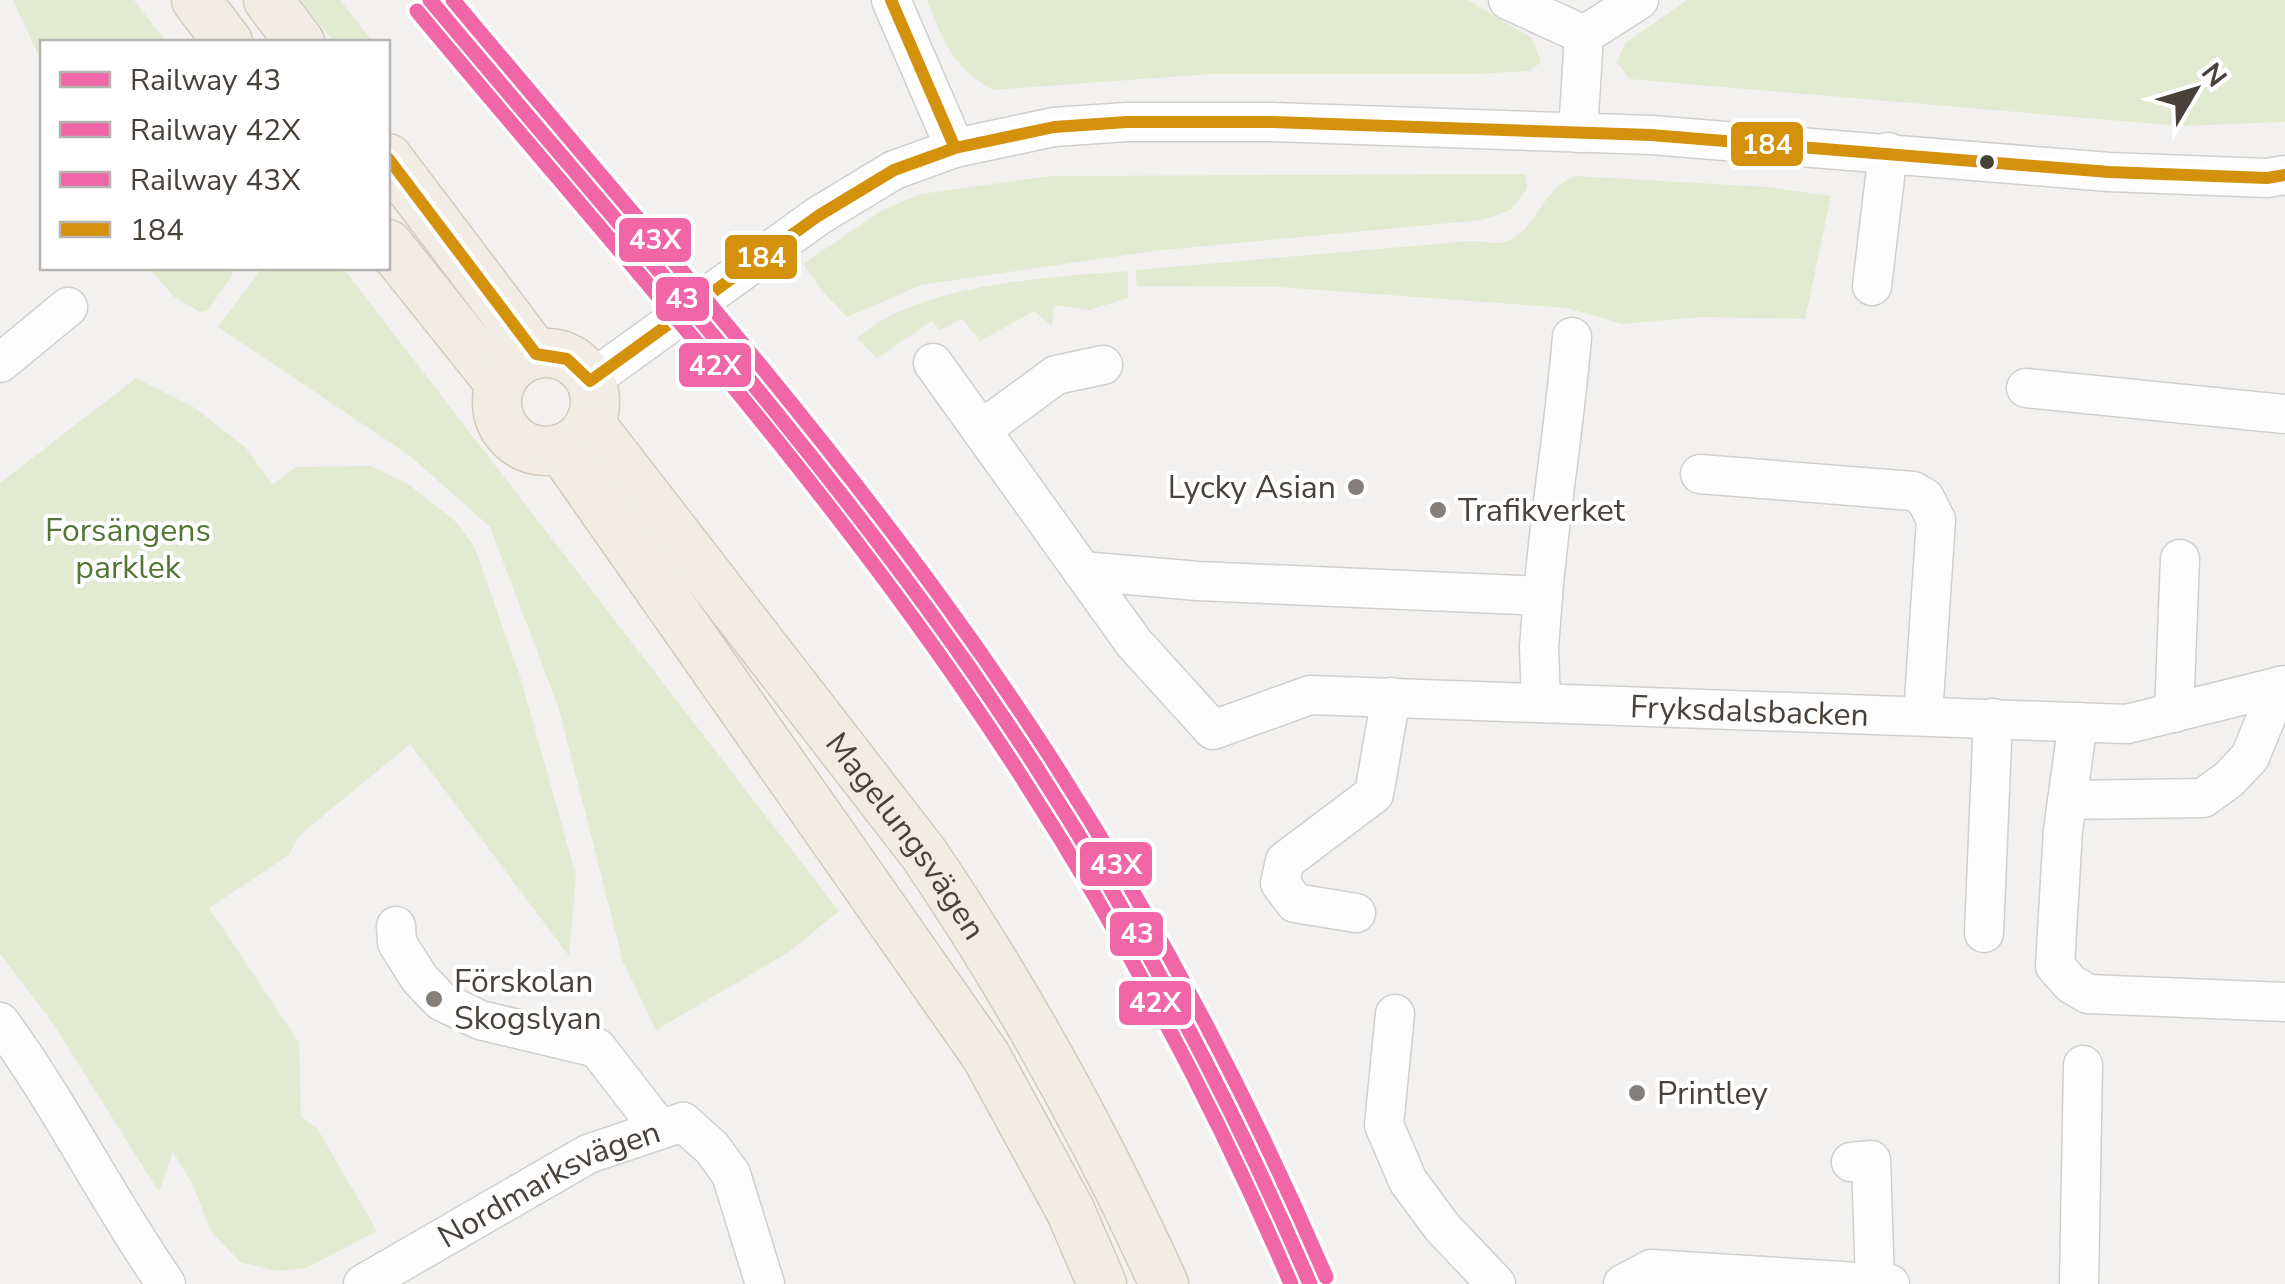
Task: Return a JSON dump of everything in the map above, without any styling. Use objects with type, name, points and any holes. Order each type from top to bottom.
[{"type":"main road","points":[[196,0],[226,40]]},
{"type":"main road","points":[[268,0],[298,40]]},
{"type":"main road","points":[[390,161],[536,354],[508,370],[500,384],[498,411],[510,436],[534,450],[581,418]]},
{"type":"main road","points":[[390,246],[500,384]]},
{"type":"main road","name":"Magelungsvägen","points":[[536,354],[568,358],[581,418],[986,1056],[1070,1210],[1102,1284]]},
{"type":"main road","name":"Magelungsvägen","points":[[581,418],[924,854],[1044,1044],[1164,1284]]},
{"type":"street","points":[[891,0],[955,148]]},
{"type":"street","points":[[1508,0],[1584,35]]},
{"type":"street","points":[[1584,35],[1640,0]]},
{"type":"street","points":[[1578,132],[1584,35]]},
{"type":"street","points":[[581,418],[638,348],[818,216],[894,170],[955,148],[1054,127],[1127,122],[1272,122],[1578,132],[1888,152],[2109,172],[2267,178],[2285,175]]},
{"type":"street","points":[[1872,286],[1888,152]]},
{"type":"street","points":[[0,363],[68,307]]},
{"type":"street","points":[[1540,704],[1539,646],[1550,501],[1565,426],[1572,338]]},
{"type":"street","points":[[934,363],[1082,571],[1198,581],[1543,596]]},
{"type":"street","points":[[981,430],[1056,375],[1103,365]]},
{"type":"street","points":[[2026,388],[2285,414]]},
{"type":"street","points":[[1700,474],[1913,491],[1924,498],[1936,520],[1922,715]]},
{"type":"street","points":[[2174,713],[2180,560]]},
{"type":"street","name":"Fryksdalsbacken","points":[[1082,571],[1134,642],[1213,730],[1310,695],[2127,724],[2282,685]]},
{"type":"street","points":[[2067,800],[2202,798],[2250,758],[2282,685]]},
{"type":"street","points":[[1356,913],[1295,902],[1280,883],[1284,861],[1374,794],[1391,698]]},
{"type":"street","points":[[1984,933],[1994,718]]},
{"type":"street","points":[[2078,722],[2067,800],[2055,966],[2071,984],[2088,994],[2285,1002]]},
{"type":"street","points":[[396,926],[397,943],[441,1001],[480,1020],[597,1048],[659,1128]]},
{"type":"street","points":[[1395,1014],[1384,1125],[1408,1181],[1442,1228],[1496,1284]]},
{"type":"street","points":[[0,1022],[27,1059],[164,1283]]},
{"type":"street","points":[[2079,1284],[2083,1065]]},
{"type":"street","name":"Nordmarksvägen","points":[[363,1284],[588,1154],[683,1122],[712,1148],[730,1174],[764,1284]]},
{"type":"street","points":[[1851,1162],[1871,1160],[1874,1283]]},
{"type":"street","points":[[1623,1284],[1651,1270],[1890,1284]]},
{"type":"green space","points":[[13,0],[134,0],[164,40],[40,40],[40,59]]},
{"type":"green space","points":[[300,0],[340,0],[371,40],[332,40]]},
{"type":"green space","points":[[927,0],[1468,0],[1532,38],[1541,62],[1529,71],[1474,74],[1211,74],[993,90],[959,63]]},
{"type":"green space","points":[[1687,0],[2285,0],[2285,122],[2180,126],[1629,79],[1617,62],[1625,43]]},
{"type":"green space","points":[[1525,174],[1527,188],[1511,210],[1482,220],[1153,251],[921,285],[847,317],[803,264],[881,211],[920,194],[1051,176]]},
{"type":"green space","points":[[1575,176],[1768,187],[1831,196],[1805,319],[1702,317],[1622,324],[1567,308],[1278,287],[1137,286],[1135,270],[1471,241],[1504,242],[1524,230],[1553,191]]},
{"type":"green space","points":[[151,270],[234,270],[207,311],[200,312],[174,297]]},
{"type":"green space","points":[[261,270],[345,270],[839,911],[789,952],[656,1030],[623,962],[559,709],[490,527],[409,455],[218,327]]},
{"type":"green space","points":[[1128,271],[1128,298],[1089,310],[1054,305],[1052,326],[1034,311],[980,341],[962,319],[940,330],[932,321],[877,358],[857,338],[883,320],[949,295],[986,286]]},
{"type":"green space","name":"Forsängens parklek","points":[[136,378],[195,408],[246,448],[272,484],[296,467],[371,466],[408,484],[456,522],[474,546],[521,679],[576,876],[569,956],[410,744],[300,835],[289,855],[209,908],[299,1042],[301,1116],[317,1128],[377,1231],[306,1268],[277,1271],[240,1262],[210,1230],[193,1185],[173,1152],[159,1192],[50,1019],[0,954],[0,483]]},
{"type":"rail line","name":"43","points":[[430,0],[808,452],[983,688],[1138,936],[1228,1107],[1310,1284]]},
{"type":"rail line","name":"43X","points":[[453,0],[825,445],[998,679],[1153,927],[1244,1099],[1326,1277]]},
{"type":"rail line","name":"42X","points":[[417,11],[796,464],[970,699],[1121,942],[1211,1110],[1291,1284]]},
{"type":"transit line","name":"184","points":[[891,0],[955,148]]},
{"type":"transit line","name":"184","points":[[390,161],[536,354],[567,359],[590,381],[818,216],[894,170],[955,148],[1054,127],[1127,122],[1272,122],[1651,135],[2109,172],[2267,178],[2285,175]]},
{"type":"place","name":"Lycky Asian","points":[[1356,487]]},
{"type":"place","name":"Trafikverket","points":[[1438,510]]},
{"type":"place","name":"Förskolan Skogslyan","points":[[434,999]]},
{"type":"place","name":"Printley","points":[[1637,1093]]}]
